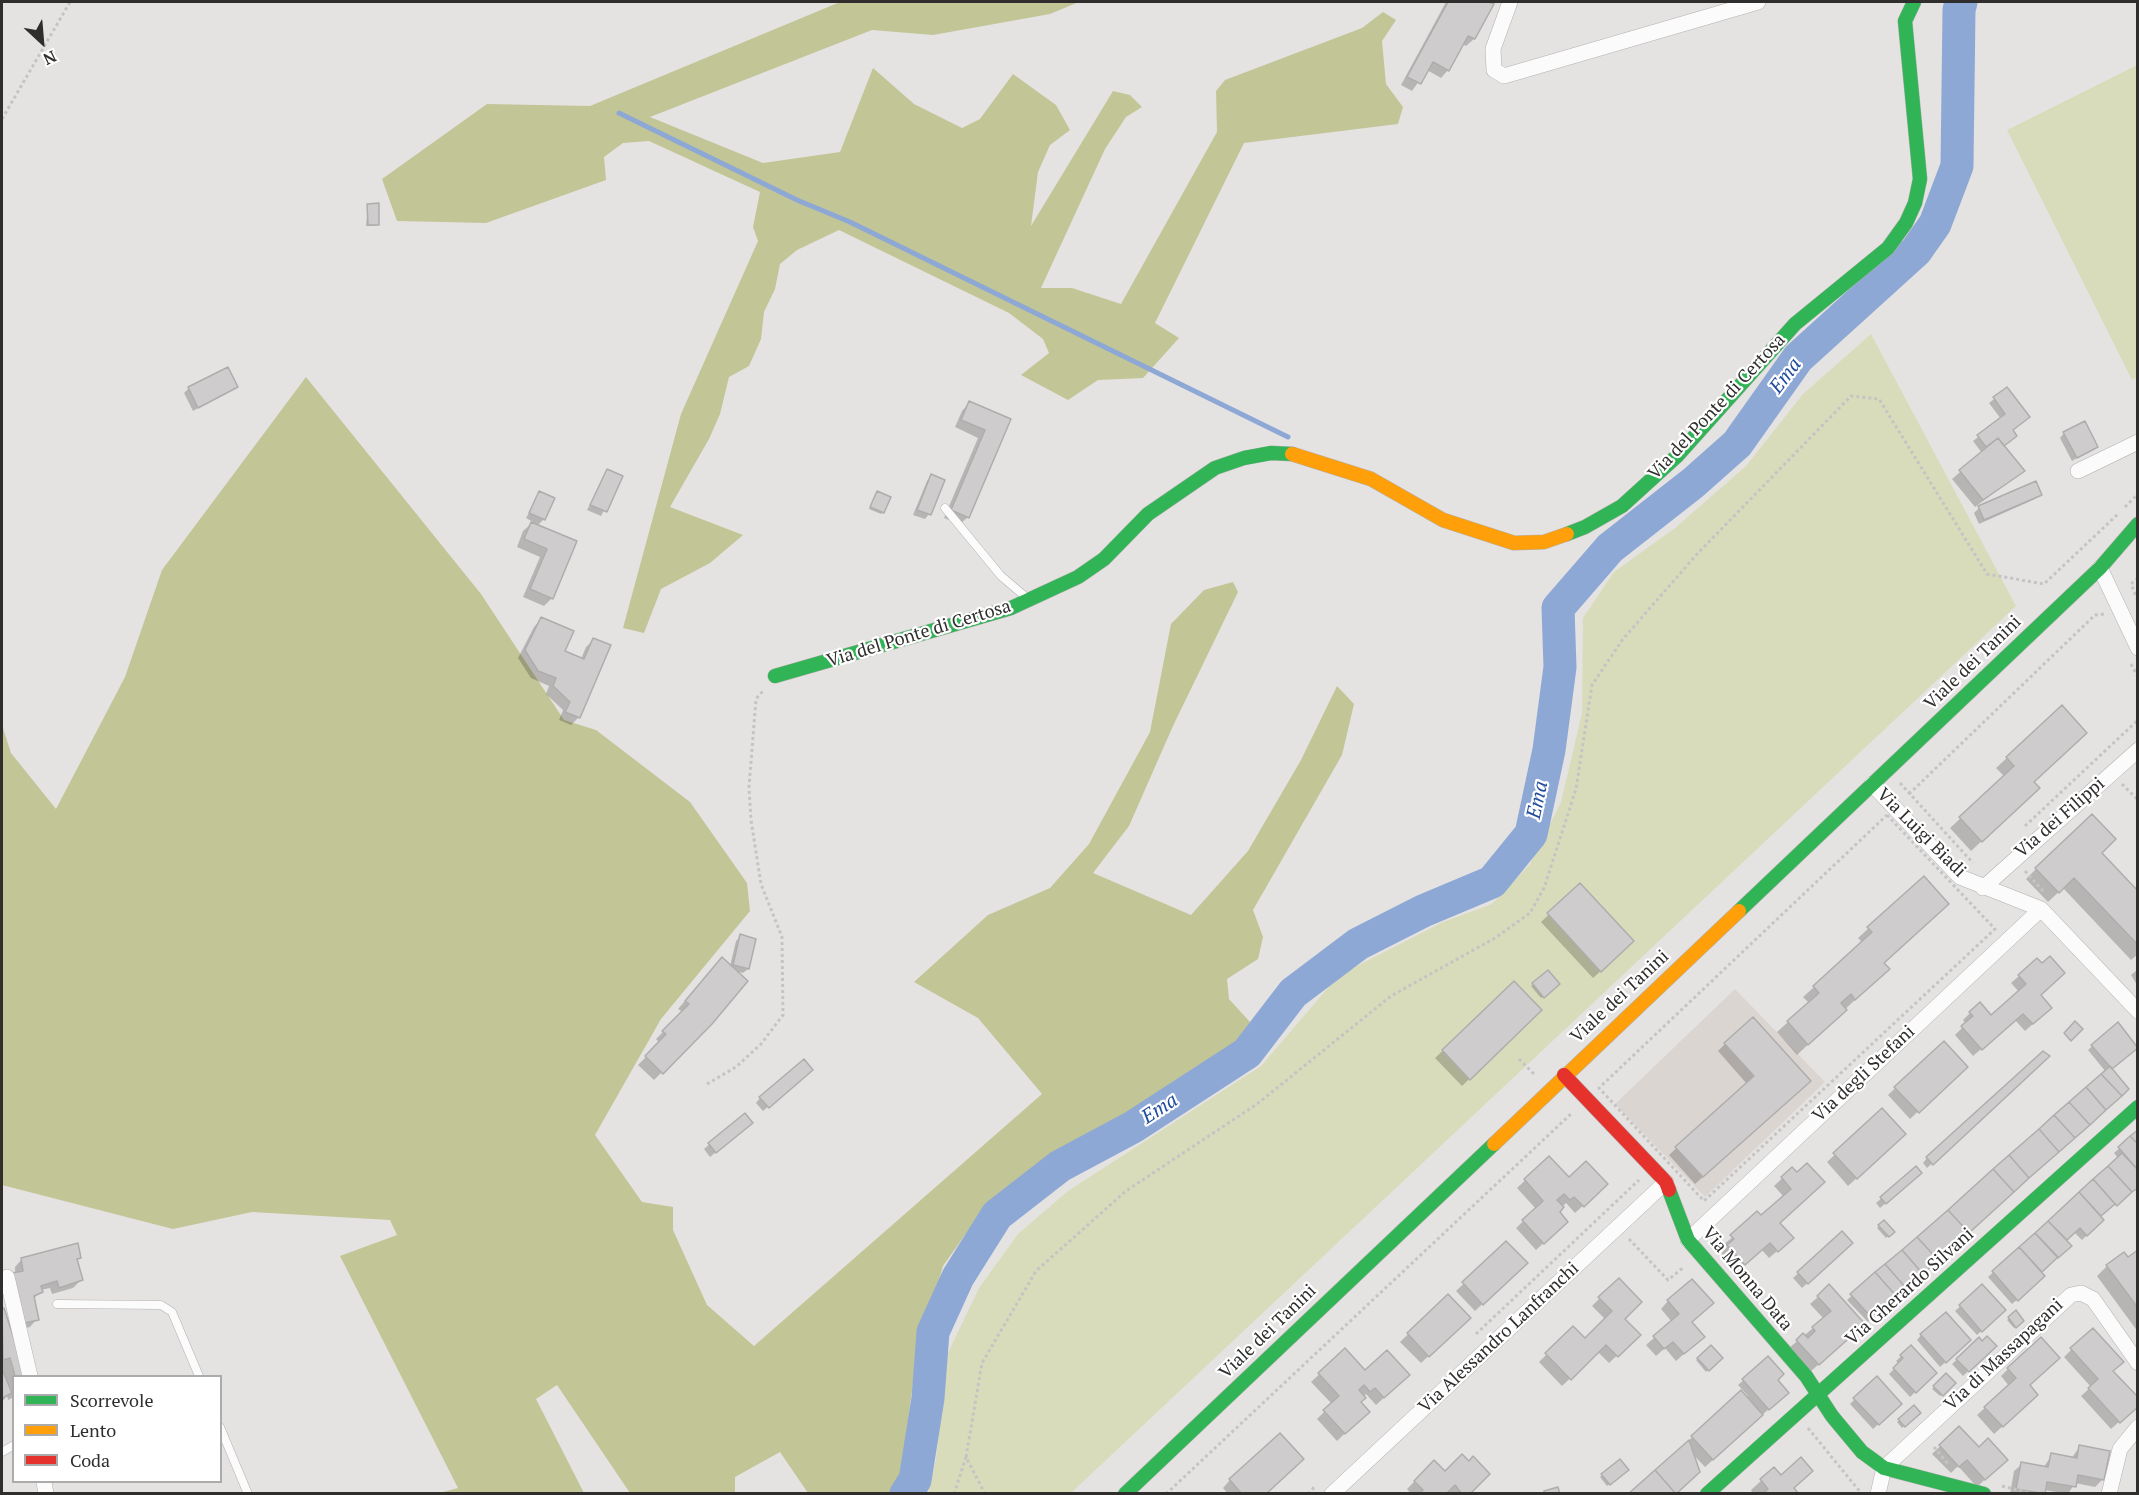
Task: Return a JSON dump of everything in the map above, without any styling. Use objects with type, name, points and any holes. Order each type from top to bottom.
[{"type":"street","points":[[1510,2],[1493,48],[1494,70],[1504,76],[1758,2]]},
{"type":"street","name":"Via del Ponte di Certosa","points":[[775,676],[1011,608],[1028,598],[1078,577],[1104,559],[1148,514],[1215,468],[1244,458],[1271,453],[1298,454],[1371,479],[1443,520],[1514,543],[1544,542],[1585,527],[1622,506],[1677,456],[1794,324],[1888,248],[1905,224],[1915,203],[1920,178],[1905,21],[1914,2]]},
{"type":"street","points":[[2078,471],[2138,442]]},
{"type":"street","name":"Viale dei Tanini","points":[[1125,1494],[2100,568],[2138,524]]},
{"type":"street","points":[[2100,568],[2138,648]]},
{"type":"street","name":"Via dei Filippi","points":[[1983,888],[2138,750]]},
{"type":"street","name":"Via Luigi Biadi","points":[[1872,784],[1960,877],[1983,888],[2044,901],[2138,1011]]},
{"type":"street","name":"Via degli Stefani","points":[[1688,1240],[2044,901]]},
{"type":"street","name":"Via Monna Data","points":[[1564,1075],[1666,1182],[1688,1240],[1806,1376],[1862,1452],[1884,1468]]},
{"type":"street","name":"Via Gherardo Silvani","points":[[1707,1494],[2138,1107]]},
{"type":"street","name":"Via Alessandro Lanfranchi","points":[[1332,1494],[1666,1182]]},
{"type":"street","points":[[7,1277],[30,1375]]},
{"type":"street","name":"Via di Massapagani","points":[[1884,1468],[2071,1295],[2081,1293],[2093,1299],[2138,1363]]},
{"type":"street","points":[[2109,1494],[2120,1449],[2138,1427]]},
{"type":"street","points":[[1878,1494],[1884,1468],[1966,1492],[1984,1494]]},
{"type":"lane","points":[[945,508],[1001,576],[1028,598]]},
{"type":"lane","points":[[57,1304],[161,1305],[172,1312],[198,1375]]},
{"type":"lane","points":[[222,1432],[248,1494]]},
{"type":"path","points":[[2,119],[70,2]]},
{"type":"path","points":[[954,1494],[966,1457],[982,1363],[1036,1271],[1126,1191],[1257,1104],[1391,996],[1495,938],[1530,913],[1544,888],[1576,789],[1592,685],[1623,639],[1698,553],[1851,396],[1879,399],[1987,574],[2044,584],[2138,494]]},
{"type":"path","points":[[2138,578],[2131,584],[2138,602]]},
{"type":"path","points":[[1979,869],[1909,794],[2095,615]]},
{"type":"path","points":[[707,1084],[736,1067],[761,1044],[783,1016],[782,938],[759,875],[749,787],[756,699],[775,676]]},
{"type":"path","points":[[2020,830],[2138,720]]},
{"type":"path","points":[[2118,780],[2138,800]]},
{"type":"path","points":[[1599,1088],[1887,815],[1995,928],[1704,1201]]},
{"type":"path","points":[[2024,869],[2044,901]]},
{"type":"path","points":[[1166,1494],[1573,1113],[1579,1112]]},
{"type":"path","points":[[1625,1235],[1668,1281],[1689,1262]]},
{"type":"path","points":[[1805,1424],[1861,1494]]},
{"type":"path","points":[[1930,1450],[1935,1446],[1949,1465]]},
{"type":"path","points":[[966,1457],[985,1494]]},
{"type":"path","points":[[1999,1486],[2033,1494]]},
{"type":"shaded area","points":[[1735,989],[1825,1082],[1705,1197],[1615,1104]]},
{"type":"green space","points":[[840,2],[1079,2],[1050,14],[933,35],[872,30],[650,117],[763,163],[840,152],[873,68],[914,104],[962,128],[980,119],[1013,74],[1056,105],[1070,130],[1050,145],[1038,172],[1031,226],[1113,91],[1130,95],[1142,107],[1126,117],[1105,149],[1041,288],[1072,288],[1121,304],[1217,132],[1216,91],[1225,80],[1362,28],[1383,12],[1396,20],[1382,41],[1386,84],[1403,107],[1398,124],[1244,143],[1155,323],[1179,338],[1143,378],[1098,380],[1068,400],[1021,375],[1049,353],[1043,339],[1009,313],[839,230],[797,250],[780,264],[775,289],[764,312],[761,339],[749,366],[729,377],[720,414],[709,439],[670,507],[743,535],[710,563],[661,589],[644,633],[623,628],[681,414],[758,241],[753,227],[760,192],[649,141],[623,143],[604,157],[606,180],[486,223],[397,221],[382,179],[487,104],[590,106]]},
{"type":"green space","points":[[2137,65],[2138,377],[2132,380],[2007,130]]},
{"type":"green space","points":[[1871,334],[2016,606],[1071,1493],[928,1494],[936,1459],[947,1355],[979,1288],[1018,1234],[1068,1191],[1261,1066],[1339,975],[1443,922],[1492,904],[1530,864],[1561,802],[1582,713],[1583,618],[1614,572],[1675,528],[1746,466],[1803,394]]},
{"type":"green space","points":[[306,377],[481,594],[564,720],[596,730],[690,802],[747,883],[750,911],[661,1019],[595,1135],[642,1202],[673,1207],[673,1230],[707,1305],[754,1346],[1042,1094],[978,1018],[914,982],[988,915],[1050,888],[1089,844],[1150,732],[1171,624],[1204,590],[1233,582],[1238,592],[1173,726],[1129,826],[1093,873],[1191,915],[1248,851],[1301,760],[1337,686],[1354,704],[1342,755],[1253,910],[1263,937],[1258,959],[1227,979],[1229,999],[1250,1022],[1233,1049],[1105,1126],[982,1211],[943,1266],[916,1360],[900,1481],[893,1493],[808,1493],[780,1452],[735,1477],[735,1493],[630,1493],[557,1385],[536,1399],[584,1493],[439,1493],[458,1488],[340,1256],[397,1235],[390,1220],[252,1212],[173,1229],[2,1185],[2,725],[11,753],[56,809],[125,677],[162,570]]},
{"type":"building","points":[[1448,2],[1494,4],[1475,39],[1468,36],[1449,71],[1433,62],[1421,84],[1407,77]]},
{"type":"building","points":[[379,203],[379,225],[368,225],[367,204]]},
{"type":"building","points":[[228,367],[238,387],[198,408],[188,387]]},
{"type":"building","points":[[2007,387],[2030,417],[2013,430],[2017,436],[2004,446],[1998,438],[1986,447],[1977,435],[2005,414],[1993,397]]},
{"type":"building","points":[[969,401],[1011,419],[969,518],[951,510],[985,430],[961,420]]},
{"type":"building","points":[[2085,421],[2098,447],[2077,458],[2063,432]]},
{"type":"building","points":[[1998,438],[2025,471],[1983,500],[1959,470]]},
{"type":"building","points":[[607,469],[623,476],[607,512],[590,505]]},
{"type":"building","points":[[931,474],[945,480],[931,515],[917,510]]},
{"type":"building","points":[[2036,481],[2042,495],[1984,520],[1978,506]]},
{"type":"building","points":[[539,491],[555,498],[545,520],[529,513]]},
{"type":"building","points":[[877,491],[891,497],[884,513],[870,507]]},
{"type":"building","points":[[531,522],[577,541],[553,599],[530,589],[547,549],[524,539]]},
{"type":"building","points":[[541,617],[574,631],[565,651],[584,659],[593,638],[611,645],[580,718],[565,712],[570,702],[553,686],[556,678],[538,671],[525,650]]},
{"type":"building","points":[[2062,705],[2087,733],[2034,782],[2040,788],[1982,842],[1959,817],[2014,766],[2006,757]]},
{"type":"building","points":[[2092,814],[2116,839],[2102,853],[2138,891],[2138,945],[2074,878],[2059,893],[2035,868]]},
{"type":"building","points":[[1924,876],[1949,904],[1884,963],[1890,969],[1855,1000],[1851,994],[1841,1003],[1847,1010],[1808,1045],[1787,1021],[1819,993],[1813,986],[1872,932],[1867,927]]},
{"type":"building","points":[[1580,883],[1634,941],[1601,972],[1547,913]]},
{"type":"building","points":[[740,934],[756,939],[749,969],[733,965]]},
{"type":"building","points":[[2050,956],[2065,973],[2041,995],[2052,1008],[2033,1024],[2023,1014],[1982,1050],[1961,1026],[1973,1016],[1969,1012],[1980,1002],[1991,1015],[2026,984],[2018,975],[2037,958],[2042,963]]},
{"type":"building","points":[[722,957],[748,981],[712,1024],[663,1074],[645,1056],[666,1034],[662,1031],[689,1004],[685,1001]]},
{"type":"building","points":[[1548,970],[1560,984],[1544,998],[1532,983]]},
{"type":"building","points":[[1514,981],[1542,1010],[1470,1080],[1442,1050]]},
{"type":"building","points":[[1753,1017],[1811,1081],[1703,1177],[1675,1147],[1754,1076],[1724,1043]]},
{"type":"building","points":[[2075,1021],[2083,1029],[2071,1041],[2064,1033]]},
{"type":"building","points":[[2118,1022],[2138,1048],[2112,1069],[2091,1045]]},
{"type":"building","points":[[1944,1041],[1968,1067],[1919,1113],[1894,1087]]},
{"type":"building","points":[[2043,1051],[2050,1056],[1933,1165],[1926,1157]]},
{"type":"building","points":[[804,1059],[813,1070],[769,1108],[759,1097]]},
{"type":"building","points":[[2110,1066],[2129,1089],[2122,1096],[2101,1074]]},
{"type":"building","points":[[2101,1074],[2122,1096],[2106,1110],[2086,1087]]},
{"type":"building","points":[[2086,1087],[2106,1110],[2090,1125],[2069,1102]]},
{"type":"building","points":[[2069,1102],[2090,1125],[2075,1138],[2054,1115]]},
{"type":"building","points":[[1882,1108],[1906,1134],[1857,1179],[1833,1153]]},
{"type":"building","points":[[745,1113],[753,1123],[716,1153],[708,1143]]},
{"type":"building","points":[[2054,1115],[2075,1138],[2059,1152],[2039,1129]]},
{"type":"building","points":[[2039,1129],[2059,1152],[2029,1178],[2009,1155]]},
{"type":"building","points":[[2138,1130],[2138,1144],[2130,1136]]},
{"type":"building","points":[[2130,1136],[2138,1144],[2138,1170],[2118,1147]]},
{"type":"building","points":[[2122,1153],[2138,1170],[2138,1188],[2132,1192],[2108,1166]]},
{"type":"building","points":[[2009,1155],[2029,1178],[2014,1192],[1993,1169]]},
{"type":"building","points":[[1549,1156],[1569,1177],[1586,1161],[1608,1184],[1584,1207],[1574,1197],[1570,1200],[1564,1194],[1557,1200],[1564,1207],[1560,1212],[1568,1222],[1544,1244],[1522,1220],[1543,1201],[1524,1179]]},
{"type":"building","points":[[1807,1163],[1825,1182],[1780,1223],[1794,1238],[1778,1252],[1770,1243],[1745,1265],[1727,1245],[1734,1239],[1730,1235],[1757,1211],[1761,1215],[1791,1189],[1781,1177],[1792,1167],[1797,1172]]},
{"type":"building","points":[[1916,1166],[1922,1173],[1886,1204],[1880,1197]]},
{"type":"building","points":[[2108,1166],[2132,1192],[2117,1206],[2093,1179]]},
{"type":"building","points":[[1993,1169],[2014,1192],[1969,1233],[1948,1210]]},
{"type":"building","points":[[2093,1179],[2115,1204],[2101,1216],[2079,1192]]},
{"type":"building","points":[[2079,1192],[2104,1220],[2087,1236],[2080,1228],[2067,1240],[2048,1221]]},
{"type":"building","points":[[1948,1210],[1969,1233],[1938,1260],[1917,1237]]},
{"type":"building","points":[[1884,1220],[1895,1232],[1889,1237],[1878,1225]]},
{"type":"building","points":[[2048,1221],[2072,1246],[2058,1258],[2035,1233]]},
{"type":"building","points":[[1842,1231],[1853,1243],[1808,1284],[1797,1272]]},
{"type":"building","points":[[2035,1233],[2058,1257],[2042,1272],[2019,1247]]},
{"type":"building","points":[[1917,1237],[1938,1260],[1923,1274],[1902,1250]]},
{"type":"building","points":[[1506,1241],[1528,1263],[1483,1305],[1462,1282]]},
{"type":"building","points":[[78,1243],[81,1258],[77,1259],[83,1280],[59,1288],[57,1281],[41,1286],[43,1292],[34,1296],[39,1320],[24,1323],[12,1273],[23,1271],[21,1258]]},
{"type":"building","points":[[2019,1247],[2045,1276],[2018,1301],[1992,1271]]},
{"type":"building","points":[[1902,1250],[1923,1274],[1906,1288],[1885,1264]]},
{"type":"building","points":[[2138,1250],[2138,1308],[2106,1265],[2124,1252],[2128,1257]]},
{"type":"building","points":[[1885,1264],[1906,1288],[1897,1297],[1875,1272]]},
{"type":"building","points":[[1875,1272],[1897,1297],[1873,1319],[1850,1294]]},
{"type":"building","points":[[1619,1278],[1642,1302],[1625,1319],[1641,1335],[1618,1357],[1606,1345],[1571,1380],[1545,1353],[1573,1326],[1585,1338],[1612,1311],[1598,1297]]},
{"type":"building","points":[[1692,1279],[1714,1303],[1692,1322],[1705,1337],[1684,1354],[1673,1342],[1664,1349],[1653,1336],[1679,1314],[1667,1300]]},
{"type":"building","points":[[1829,1284],[1865,1324],[1819,1365],[1796,1340],[1803,1333],[1808,1338],[1815,1331],[1812,1327],[1831,1311],[1817,1296]]},
{"type":"building","points":[[1982,1284],[2006,1310],[1982,1332],[1959,1305]]},
{"type":"building","points":[[1448,1294],[1471,1318],[1429,1357],[1407,1333]]},
{"type":"building","points":[[4,1308],[26,1375],[15,1375],[10,1358],[3,1360],[2,1309]]},
{"type":"building","points":[[2016,1310],[2024,1321],[2016,1328],[2008,1317]]},
{"type":"building","points":[[1946,1312],[1971,1340],[1946,1363],[1920,1334]]},
{"type":"building","points":[[2093,1328],[2124,1362],[2113,1371],[2138,1397],[2138,1407],[2120,1423],[2088,1388],[2098,1379],[2070,1348]]},
{"type":"building","points":[[1987,1336],[1997,1346],[1969,1372],[1956,1359],[1979,1337],[1982,1341]]},
{"type":"building","points":[[2041,1337],[2060,1358],[2030,1385],[2038,1395],[2003,1427],[1984,1407],[2016,1378],[2007,1368]]},
{"type":"building","points":[[1711,1345],[1723,1358],[1709,1371],[1697,1358]]},
{"type":"building","points":[[1911,1345],[1937,1373],[1916,1393],[1893,1368],[1903,1358],[1900,1355]]},
{"type":"building","points":[[1345,1348],[1365,1370],[1387,1350],[1410,1375],[1384,1398],[1375,1388],[1370,1392],[1364,1385],[1359,1390],[1366,1398],[1361,1402],[1370,1412],[1345,1434],[1323,1410],[1339,1396],[1318,1373]]},
{"type":"building","points":[[1768,1356],[1784,1374],[1778,1380],[1789,1393],[1769,1410],[1742,1379]]},
{"type":"building","points":[[2,1369],[12,1393],[2,1398]]},
{"type":"building","points":[[1946,1373],[1956,1383],[1943,1396],[1933,1386]]},
{"type":"building","points":[[1877,1376],[1902,1404],[1879,1425],[1853,1398]]},
{"type":"building","points":[[1741,1390],[1763,1415],[1713,1460],[1691,1436]]},
{"type":"building","points":[[1914,1405],[1921,1413],[1905,1427],[1898,1419]]},
{"type":"building","points":[[1959,1426],[1979,1447],[1988,1438],[2008,1460],[1985,1480],[1967,1460],[1959,1467],[1939,1445]]},
{"type":"building","points":[[1280,1433],[1304,1459],[1266,1494],[1242,1494],[1229,1479]]},
{"type":"building","points":[[1689,1440],[1700,1472],[1676,1494],[1655,1470]]},
{"type":"building","points":[[2079,1445],[2110,1451],[2104,1480],[2078,1475],[2076,1487],[2047,1482],[2045,1494],[2016,1489],[2021,1462],[2048,1467],[2051,1453],[2077,1458]]},
{"type":"building","points":[[1462,1454],[1469,1461],[1473,1456],[1490,1474],[1470,1494],[1462,1494],[1455,1485],[1446,1494],[1419,1494],[1423,1490],[1414,1481],[1434,1460],[1445,1471]]},
{"type":"building","points":[[1801,1457],[1813,1471],[1794,1488],[1799,1494],[1763,1494],[1768,1489],[1760,1479],[1774,1467],[1781,1475]]},
{"type":"building","points":[[1620,1459],[1629,1470],[1610,1485],[1601,1474]]},
{"type":"building","points":[[1655,1470],[1676,1494],[1628,1494]]},
{"type":"building","points":[[1558,1487],[1560,1494],[1544,1494],[1544,1491]]},
{"type":"waterway","name":"Ema","points":[[906,1494],[915,1480],[928,1398],[933,1332],[958,1277],[997,1215],[1060,1166],[1133,1127],[1247,1053],[1293,993],[1358,944],[1423,911],[1492,882],[1531,834],[1549,750],[1560,667],[1558,608],[1610,548],[1693,483],[1737,444],[1798,358],[1916,251],[1935,224],[1957,166],[1959,10],[1961,2]]},
{"type":"waterway","points":[[619,113],[797,200],[850,222],[1288,437]]},
{"type":"traffic: fast","points":[[1567,534],[1585,527],[1622,506],[1677,456],[1795,324],[1888,248],[1906,223],[1915,203],[1920,179],[1905,21],[1914,2]]},
{"type":"traffic: fast","points":[[775,676],[1011,608],[1078,577],[1104,559],[1148,514],[1215,468],[1244,458],[1271,453],[1292,454]]},
{"type":"traffic: fast","points":[[1739,911],[2100,568],[2138,524]]},
{"type":"traffic: fast","points":[[1707,1494],[2138,1107]]},
{"type":"traffic: fast","points":[[1125,1494],[1494,1144]]},
{"type":"traffic: fast","points":[[1669,1190],[1688,1240],[1806,1376],[1832,1416],[1862,1452],[1884,1468],[1984,1494]]},
{"type":"traffic: slow","points":[[1292,454],[1371,479],[1443,520],[1514,543],[1544,542],[1567,534]]},
{"type":"traffic: slow","points":[[1494,1144],[1739,911]]},
{"type":"traffic: jam","points":[[1564,1075],[1666,1182],[1669,1190]]}]
